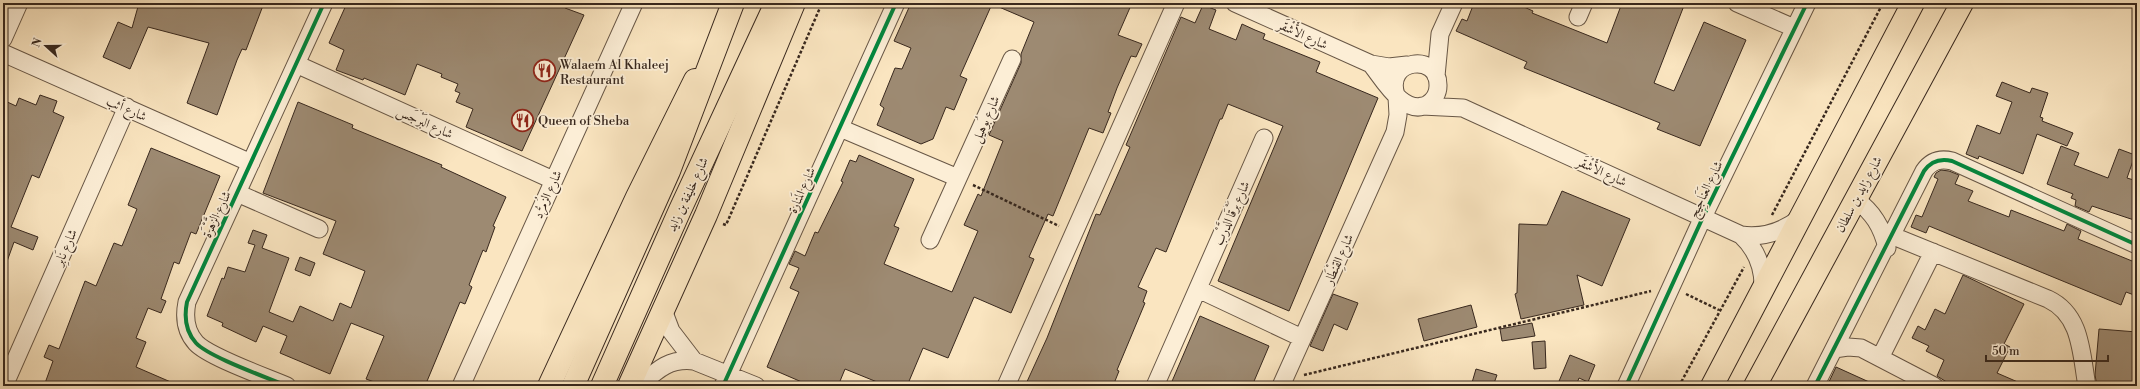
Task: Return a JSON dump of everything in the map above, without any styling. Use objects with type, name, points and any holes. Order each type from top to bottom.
[{"type":"main road","name":"شارع خليفة بن زايد","points":[[573,386],[669,171],[733,3]]},
{"type":"main road","name":"شارع خليفة بن زايد","points":[[602,386],[680,210],[776,3]]},
{"type":"main road","points":[[629,386],[706,215],[794,3]]},
{"type":"main road","points":[[1712,386],[1913,3]]},
{"type":"main road","name":"شارع زايد بن سلطان","points":[[1755,386],[1962,3]]},
{"type":"main road","points":[[549,386],[648,174],[721,32]]},
{"type":"street","points":[[3,39],[19,3]]},
{"type":"street","name":"شارع الزَّهْرَة","points":[[287,386],[202,348],[195,342],[187,328],[185,319],[187,302],[324,3]]},
{"type":"street","name":"شارع الزُمرُّد","points":[[461,386],[634,3]]},
{"type":"street","name":"شارع المَنارة","points":[[726,380],[896,3]]},
{"type":"street","points":[[1006,386],[1176,3]]},
{"type":"street","name":"شارع الأَشْقَر","points":[[1235,3],[1371,64],[1389,67],[1409,65]]},
{"type":"street","points":[[1440,34],[1409,65],[1402,68],[1396,78],[1394,84],[1397,96],[1405,104],[1421,107],[1427,104],[1435,96],[1438,84],[1437,77],[1440,34],[1454,3]]},
{"type":"street","points":[[1737,3],[1794,28]]},
{"type":"street","name":"شارع العَنَاجِيج","points":[[1626,386],[1703,217],[1807,3]]},
{"type":"street","name":"شارع أثب","points":[[3,53],[251,162]]},
{"type":"street","name":"شارع بُوهيل","points":[[930,240],[1012,59]]},
{"type":"street","name":"شارع البَرْجَس","points":[[296,64],[553,180]]},
{"type":"street","name":"شارع الأَشْقَر","points":[[1371,64],[1397,96]]},
{"type":"street","points":[[1409,65],[1426,66],[1437,77]]},
{"type":"street","name":"شارع الأَشْقَر","points":[[1437,77],[1463,108]]},
{"type":"street","name":"شارع القِنْطَار","points":[[1282,383],[1395,132],[1398,114],[1397,96]]},
{"type":"street","name":"شارع نَابِر","points":[[4,386],[127,107]]},
{"type":"street","name":"شارع الأَشْقَر","points":[[1421,107],[1463,108],[1741,235],[1762,235],[1779,231],[1801,217]]},
{"type":"street","name":"شارع القِنْطَار","points":[[1395,132],[1421,107]]},
{"type":"street","points":[[840,128],[958,178]]},
{"type":"street","name":"شارع بَرْقَا الدَّرْب","points":[[1155,386],[1264,138]]},
{"type":"street","points":[[1815,386],[1928,166],[1933,162],[1946,159],[2137,245]]},
{"type":"street","points":[[237,193],[319,229]]},
{"type":"street","points":[[1855,199],[1865,206],[1880,225],[1890,242],[1933,252],[2048,299],[2062,308],[2071,317],[2076,329],[2087,386]]},
{"type":"street","name":"شارع الأَشْقَر","points":[[1741,235],[1753,250],[1762,270],[1762,291]]},
{"type":"street","points":[[1880,358],[1933,252]]},
{"type":"street","points":[[1198,289],[1302,338]]},
{"type":"street","points":[[663,310],[671,331],[694,361],[726,380],[756,386]]},
{"type":"street","points":[[1848,322],[1852,336],[1861,348]]},
{"type":"street","points":[[1834,349],[1848,347],[1861,348],[1934,386]]},
{"type":"street","points":[[639,386],[659,367],[667,363],[681,360],[694,361]]},
{"type":"path","points":[[706,215],[726,225],[822,3]]},
{"type":"path","points":[[1762,235],[1883,3]]},
{"type":"path","points":[[958,178],[1074,233]]},
{"type":"path","points":[[1679,386],[1753,250]]},
{"type":"path","points":[[1282,383],[1670,287],[1719,310]]},
{"type":"building","points":[[139,3],[264,3],[246,50],[242,49],[237,60],[217,115],[187,103],[209,43],[148,27],[130,69],[103,57],[118,22],[132,28]]},
{"type":"building","points":[[347,3],[567,3],[565,8],[584,15],[522,151],[466,127],[473,109],[456,102],[460,93],[455,91],[458,84],[441,77],[442,74],[417,64],[405,95],[364,78],[363,80],[336,70],[344,50],[329,43]]},
{"type":"building","points":[[911,3],[1132,3],[1118,35],[1142,44],[1136,57],[1131,56],[1108,112],[1111,113],[1103,133],[1089,128],[1053,216],[1048,214],[1029,257],[1034,259],[1011,313],[974,297],[948,358],[923,348],[907,386],[887,386],[845,369],[838,386],[811,386],[767,367],[799,292],[790,288],[799,268],[789,264],[795,251],[805,256],[815,232],[818,233],[843,182],[841,181],[850,160],[856,162],[859,155],[914,179],[894,226],[899,228],[884,264],[952,292],[978,231],[964,225],[978,194],[981,196],[1003,141],[989,135],[1021,63],[1021,54],[1034,22],[992,4],[960,76],[967,79],[954,110],[946,107],[933,139],[921,144],[877,125],[884,108],[880,105],[895,68],[902,69],[911,48],[894,41]]},
{"type":"building","points":[[1474,3],[1515,3],[1533,11],[1532,13],[1607,43],[1622,3],[1685,3],[1654,83],[1674,91],[1704,22],[1746,40],[1700,146],[1657,129],[1660,123],[1524,68],[1527,62],[1456,31],[1462,19],[1467,21]]},
{"type":"building","points":[[1203,5],[1216,10],[1209,29],[1236,40],[1242,24],[1265,34],[1263,39],[1320,62],[1316,72],[1378,98],[1289,311],[1218,281],[1283,126],[1228,104],[1222,119],[1220,119],[1166,252],[1156,248],[1138,287],[1147,291],[1143,302],[1145,303],[1117,370],[1119,371],[1113,386],[1025,386],[1047,338],[1096,214],[1100,215],[1130,147],[1126,145],[1181,17],[1195,23]]},
{"type":"building","points":[[2002,82],[2030,93],[2032,88],[2048,93],[2040,117],[2043,118],[2042,121],[2073,133],[2067,146],[2037,134],[2023,174],[1979,156],[1978,159],[1966,154],[1977,125],[2000,134],[2012,102],[1996,96]]},
{"type":"building","points":[[40,95],[57,101],[53,112],[64,117],[39,178],[32,175],[11,227],[38,237],[33,250],[14,242],[5,267],[3,267],[3,100],[16,106],[19,98],[36,105]]},
{"type":"building","points":[[298,102],[353,125],[352,128],[442,165],[441,167],[506,197],[493,226],[495,227],[486,252],[483,250],[469,285],[472,287],[465,304],[460,302],[425,386],[385,386],[366,379],[384,336],[351,323],[330,374],[280,353],[287,336],[263,326],[256,342],[222,326],[223,323],[207,316],[228,267],[245,272],[255,245],[248,243],[253,230],[267,235],[262,248],[289,258],[269,312],[293,322],[300,306],[333,321],[340,303],[351,308],[365,271],[323,254],[336,221],[263,193]]},
{"type":"building","points":[[2061,146],[2079,153],[2074,165],[2108,178],[2119,149],[2135,155],[2127,178],[2137,181],[2137,221],[2092,206],[2089,212],[2075,206],[2076,200],[2071,198],[2073,194],[2047,184]]},
{"type":"building","points":[[151,148],[220,176],[196,234],[191,232],[179,264],[174,262],[161,299],[166,301],[161,313],[148,308],[136,338],[146,342],[136,367],[180,386],[44,386],[53,361],[44,357],[49,345],[59,349],[85,281],[96,286],[114,243],[122,246],[137,209],[128,205]]},
{"type":"building","points":[[1941,170],[1959,175],[1955,184],[1973,191],[1968,201],[2009,217],[2011,210],[2064,231],[2067,224],[2081,231],[2078,239],[2137,263],[2137,286],[2134,295],[2126,292],[2121,305],[1929,226],[1926,233],[1911,227],[1916,215],[1922,217],[1938,179],[1934,177],[1936,173]]},
{"type":"building","points":[[1562,191],[1630,219],[1602,286],[1577,275],[1584,305],[1521,319],[1515,294],[1517,293],[1519,224],[1547,225]]},
{"type":"building","points":[[300,257],[315,263],[310,276],[295,270]]},
{"type":"building","points":[[1963,275],[2024,304],[2004,344],[2010,347],[1997,373],[2027,386],[1953,386],[1937,376],[1944,360],[1926,351],[1929,346],[1912,338],[1918,326],[1925,330],[1935,309],[1945,314]]},
{"type":"building","points":[[1333,294],[1358,303],[1347,330],[1334,324],[1323,351],[1310,346]]},
{"type":"building","points":[[1471,305],[1477,327],[1424,341],[1418,319]]},
{"type":"building","points":[[1200,316],[1269,346],[1252,386],[1170,386]]},
{"type":"building","points":[[1532,323],[1535,336],[1502,341],[1500,329]]},
{"type":"building","points":[[2099,329],[2137,332],[2136,386],[2097,386],[2095,375]]},
{"type":"building","points":[[1545,341],[1546,368],[1534,369],[1532,342]]},
{"type":"building","points":[[1570,355],[1595,365],[1588,382],[1579,378],[1576,386],[1557,386]]},
{"type":"building","points":[[1836,367],[1878,386],[1827,386]]},
{"type":"building","points":[[1476,369],[1497,375],[1493,386],[1471,386]]},
{"type":"cycle path","points":[[287,386],[225,360],[196,343],[192,338],[186,324],[186,308],[187,302],[324,3]]},
{"type":"cycle path","points":[[723,386],[896,3]]},
{"type":"cycle path","points":[[1626,386],[1703,217],[1807,3]]},
{"type":"cycle path","points":[[1815,386],[1924,171],[1936,161],[1952,161],[2137,245]]},
{"type":"place","name":"Walaem Al Khaleej Restaurant","points":[[545,71]]},
{"type":"place","name":"Queen of Sheba","points":[[523,120]]}]
